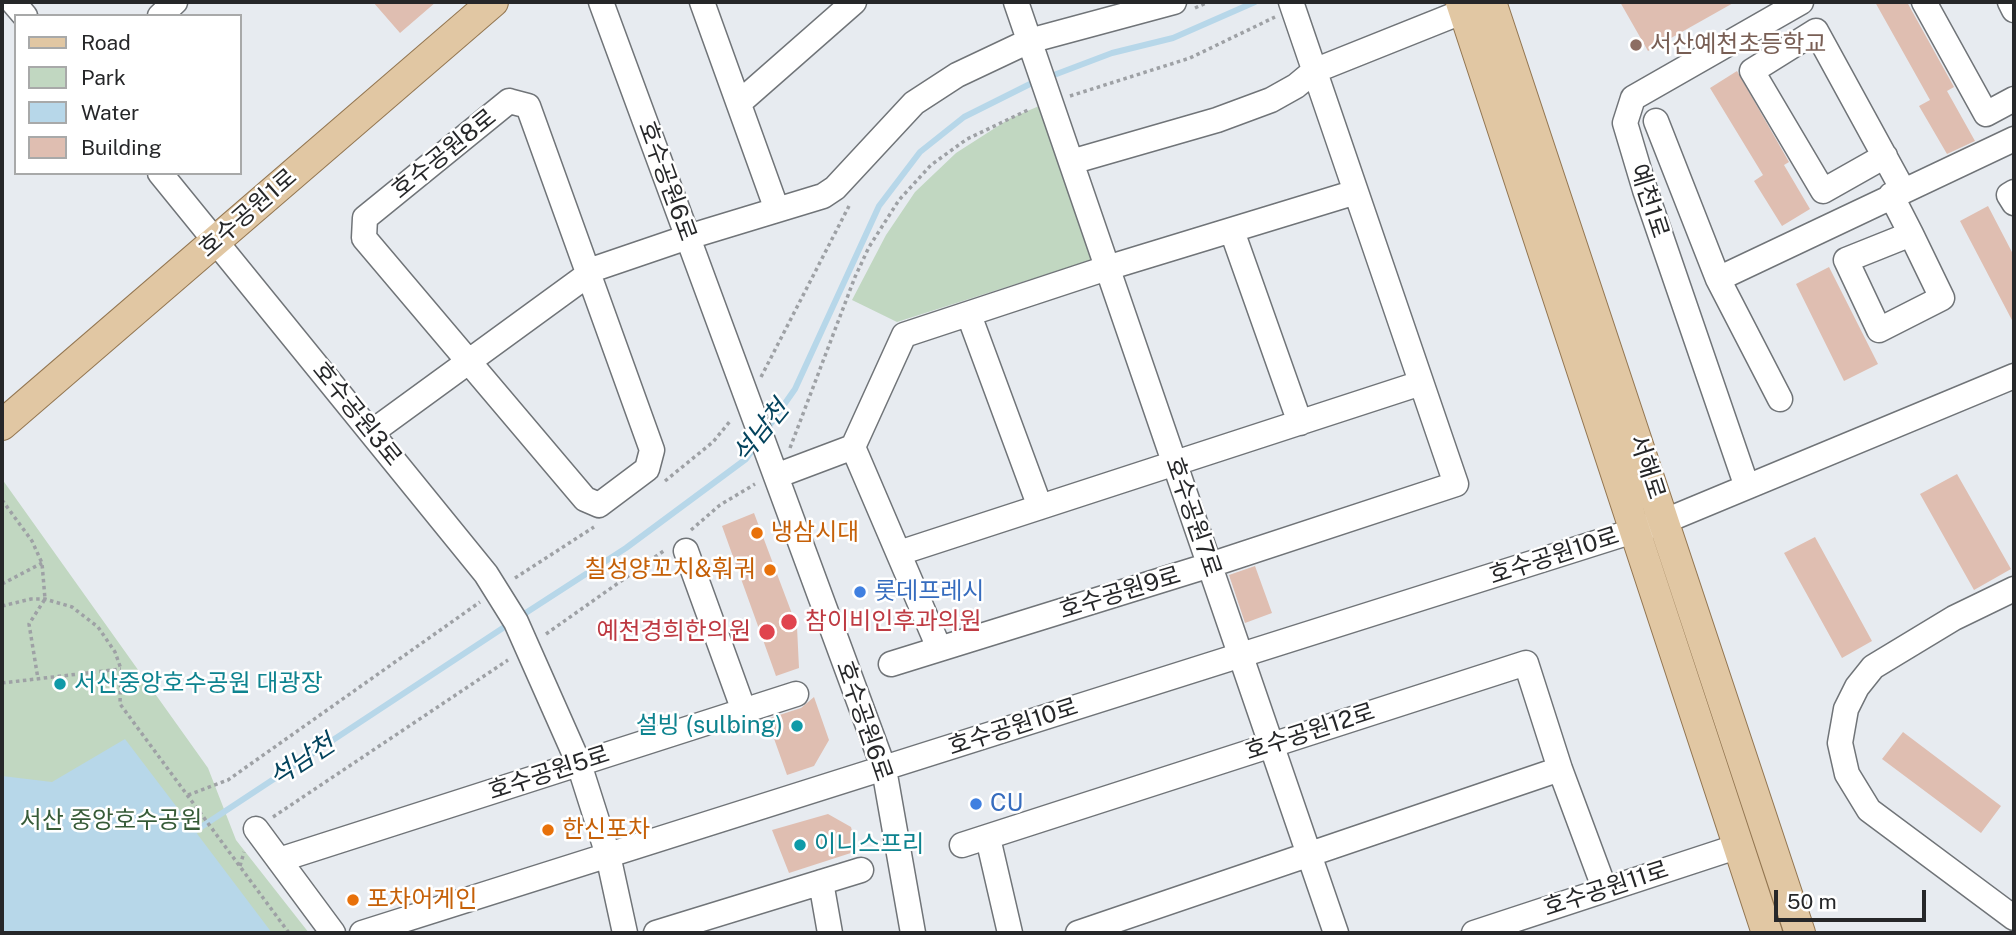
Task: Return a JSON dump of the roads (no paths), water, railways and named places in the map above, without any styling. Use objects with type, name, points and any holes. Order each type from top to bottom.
[{"type":"main road","name":"호수공원1로","points":[[2,425],[493,2]]},
{"type":"main road","name":"서해로","points":[[1472,5],[1651,525],[1801,933]]},
{"type":"main road","name":"서해로","points":[[1651,525],[1739,846],[1767,933]]},
{"type":"street","points":[[162,14],[176,2]]},
{"type":"street","name":"호수공원6로","points":[[601,2],[884,769],[913,933]]},
{"type":"street","points":[[702,2],[777,209]]},
{"type":"street","points":[[739,103],[854,2]]},
{"type":"street","points":[[1016,2],[1032,50]]},
{"type":"street","name":"예천1로","points":[[1747,487],[1645,190],[1625,123],[1633,98],[1801,2]]},
{"type":"street","points":[[1924,2],[1986,114],[2014,99]]},
{"type":"street","points":[[2010,2],[2014,10]]},
{"type":"street","points":[[372,432],[597,268],[823,196],[835,188],[914,103],[957,75],[1160,3]]},
{"type":"street","name":"호수공원9로","points":[[891,664],[1210,565],[1456,484],[1292,4]]},
{"type":"street","points":[[1071,162],[1227,116],[1270,100],[1296,86],[1314,71],[1472,5]]},
{"type":"street","points":[[1885,156],[1823,191],[1752,71],[1816,31],[1885,156],[1911,234]]},
{"type":"street","name":"호수공원7로","points":[[1032,50],[1336,933]]},
{"type":"street","name":"호수공원8로","points":[[509,101],[528,106],[652,450],[647,469],[599,505],[585,499],[469,362],[364,238],[365,218],[509,101]]},
{"type":"street","points":[[1656,121],[1718,279],[1780,399]]},
{"type":"street","points":[[1718,279],[1897,192],[2014,139]]},
{"type":"street","name":"호수공원3로","points":[[161,175],[372,432],[496,590],[527,647],[579,764]]},
{"type":"street","points":[[776,476],[853,447],[904,335],[1107,268],[1356,192]]},
{"type":"street","points":[[2014,192],[2010,195],[2014,203]]},
{"type":"street","points":[[1232,230],[1300,422]]},
{"type":"street","points":[[970,314],[1040,507]]},
{"type":"street","points":[[1651,525],[2014,376]]},
{"type":"street","points":[[899,554],[1421,383]]},
{"type":"street","points":[[853,447],[939,648]]},
{"type":"street","name":"호수공원10로","points":[[362,933],[1651,525]]},
{"type":"street","points":[[681,543],[744,711]]},
{"type":"street","points":[[2014,589],[1954,618],[1873,667],[1857,687],[1846,709],[1840,743],[1847,774],[1870,810],[2014,918]]},
{"type":"street","name":"호수공원12로","points":[[962,845],[1526,663],[1560,769],[1605,890]]},
{"type":"street","name":"호수공원5로","points":[[279,860],[796,694]]},
{"type":"street","points":[[579,764],[608,855],[625,933]]},
{"type":"street","points":[[1078,933],[1560,769]]},
{"type":"street","points":[[256,829],[332,933]]},
{"type":"street","points":[[988,838],[1010,933]]},
{"type":"street","name":"호수공원11로","points":[[1474,933],[1739,846]]},
{"type":"street","points":[[656,933],[861,870]]},
{"type":"street","points":[[821,882],[830,933]]},
{"type":"water","points":[[125,739],[272,933],[2,933],[2,776],[52,782]]},
{"type":"waterway","name":"석남천","points":[[1046,78],[1112,53],[1173,38],[1255,2]]},
{"type":"waterway","name":"석남천","points":[[767,429],[795,389],[879,206],[920,152],[964,117],[1036,81]]},
{"type":"waterway","name":"석남천","points":[[521,616],[626,548],[746,459],[757,444]]},
{"type":"waterway","name":"석남천","points":[[195,831],[512,622]]},
{"type":"place","name":"서산예천초등학교","points":[[1636,45]]},
{"type":"place","name":"냉삼시대","points":[[757,533]]},
{"type":"place","name":"칠성양꼬치&훠궈","points":[[770,570]]},
{"type":"place","name":"롯데프레시","points":[[860,592]]},
{"type":"place","name":"참이비인후과의원","points":[[789,622]]},
{"type":"place","name":"예천경희한의원","points":[[767,632]]},
{"type":"place","name":"서산중앙호수공원 대광장","points":[[60,684]]},
{"type":"place","name":"설빙 (sulbing)","points":[[797,726]]},
{"type":"place","name":"CU","points":[[976,804]]},
{"type":"place","name":"한신포차","points":[[548,830]]},
{"type":"place","name":"이니스프리","points":[[800,845]]},
{"type":"place","name":"포차어게인","points":[[353,900]]},
{"type":"park label","name":"서산 중앙호수공원","points":[[111,821]]}]
